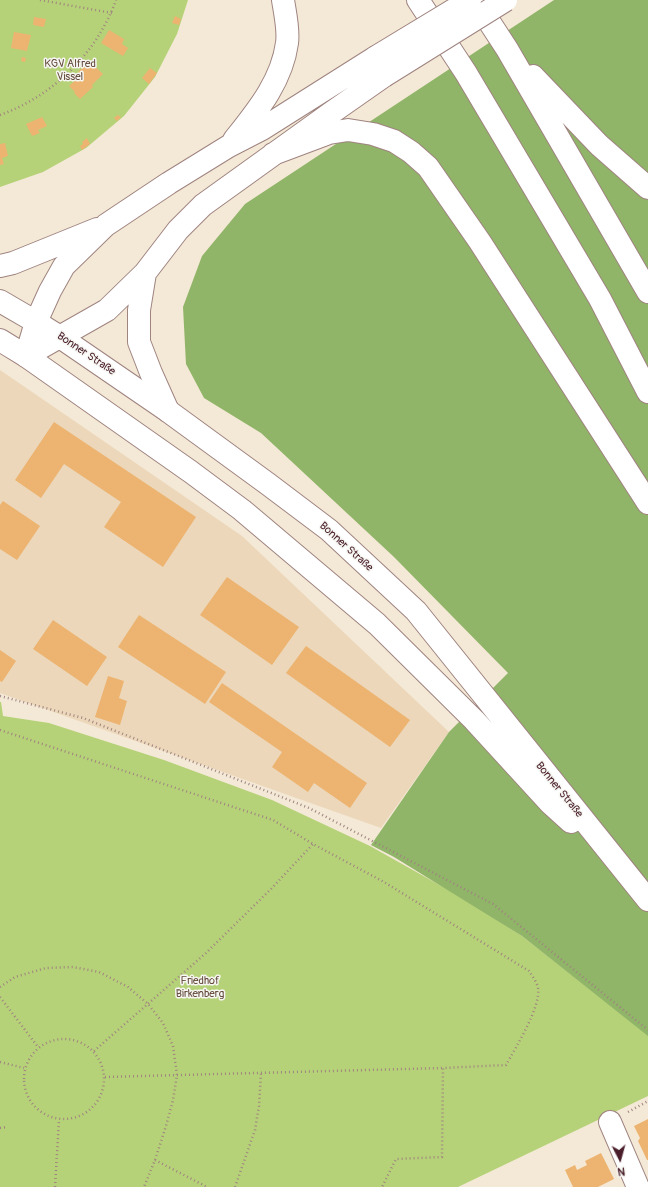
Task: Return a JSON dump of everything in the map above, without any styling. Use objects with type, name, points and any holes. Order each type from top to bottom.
[{"type":"main road","points":[[229,146],[262,104],[279,73],[287,43],[283,0]]},
{"type":"main road","points":[[418,0],[466,73],[596,292],[648,392]]},
{"type":"main road","points":[[34,362],[60,337],[106,310],[145,273],[178,230],[203,206],[273,154],[380,66],[470,0]]},
{"type":"main road","points":[[476,0],[507,49],[648,292]]},
{"type":"main road","points":[[34,362],[36,322],[50,291],[64,266],[106,225],[169,183],[229,146],[506,0]]},
{"type":"main road","points":[[507,49],[599,145],[648,188]]},
{"type":"main road","points":[[273,154],[329,133],[348,130],[373,134],[394,141],[411,152],[428,167],[480,242],[648,503]]},
{"type":"main road","points":[[0,266],[13,263],[106,225]]},
{"type":"main road","points":[[145,273],[139,310],[139,342],[168,412]]},
{"type":"main road","name":"Bonner Straße","points":[[0,301],[60,337],[168,412],[262,479],[329,530],[416,611],[648,900]]},
{"type":"main road","name":"Bonner Straße","points":[[0,340],[34,362],[191,472],[242,510],[377,624],[474,720],[550,803],[622,869]]},
{"type":"main road","points":[[610,1122],[638,1187]]},
{"type":"path","points":[[40,0],[112,13]]},
{"type":"path","points":[[0,115],[17,109],[57,84],[86,55],[112,13],[116,0]]},
{"type":"path","points":[[0,696],[83,718],[309,808],[493,904],[648,1030]]},
{"type":"path","points":[[0,730],[273,820],[313,844],[384,882],[529,971],[538,987],[538,999],[526,1028],[506,1065],[105,1077]]},
{"type":"path","points":[[94,1051],[206,953],[271,889],[313,844]]},
{"type":"path","points":[[0,987],[15,977],[46,968],[72,967],[99,972],[128,987],[148,1004],[163,1023],[173,1046],[177,1075],[173,1100],[155,1160],[144,1187]]},
{"type":"path","points":[[0,996],[38,1047]]},
{"type":"path","points":[[56,1038],[77,1040],[94,1051],[102,1063],[105,1077],[102,1094],[92,1109],[76,1118],[59,1119],[42,1114],[30,1102],[23,1086],[24,1068],[38,1047],[56,1038]]},
{"type":"path","points":[[0,1062],[24,1068]]},
{"type":"path","points":[[382,1187],[396,1159],[442,1157],[443,1068]]},
{"type":"path","points":[[235,1187],[255,1130],[259,1106],[261,1073]]},
{"type":"path","points":[[55,1187],[59,1119]]},
{"type":"path","points":[[0,1128],[7,1128]]},
{"type":"path","points":[[155,1160],[207,1187]]},
{"type":"shaded area","points":[[0,370],[242,536],[449,732],[381,828],[0,693]]},
{"type":"green space","name":"KGV Alfred Vissel","points":[[0,0],[188,0],[177,34],[155,77],[124,116],[86,148],[43,172],[0,187]]},
{"type":"green space","points":[[554,0],[648,0],[648,1036],[522,936],[394,857],[371,845],[449,732],[508,673],[394,557],[261,433],[204,398],[186,364],[183,307],[202,256],[245,204]]},
{"type":"green space","name":"Friedhof Birkenberg","points":[[0,702],[3,716],[49,723],[164,760],[272,800],[370,846],[461,897],[522,936],[648,1035],[648,1096],[458,1187],[0,1187]]},
{"type":"building","points":[[175,16],[181,19],[179,25],[172,23]]},
{"type":"building","points":[[34,17],[46,19],[44,27],[33,25]]},
{"type":"building","points":[[109,30],[124,39],[122,44],[128,48],[123,56],[101,43]]},
{"type":"building","points":[[14,32],[31,35],[27,51],[11,48]]},
{"type":"building","points":[[22,57],[26,58],[25,62],[21,61]]},
{"type":"building","points":[[89,61],[103,74],[92,85],[93,87],[80,99],[69,86],[81,75],[78,72]]},
{"type":"building","points":[[150,68],[157,73],[149,84],[142,78]]},
{"type":"building","points":[[118,115],[121,117],[117,121],[114,118]]},
{"type":"building","points":[[42,117],[47,126],[38,130],[40,133],[32,136],[26,124]]},
{"type":"building","points":[[87,138],[90,144],[82,150],[80,146]]},
{"type":"building","points":[[5,143],[8,156],[2,158],[4,164],[0,165],[0,144]]},
{"type":"building","points":[[54,422],[196,517],[163,567],[104,527],[121,502],[64,464],[41,498],[15,480]]},
{"type":"building","points":[[3,501],[40,526],[17,560],[0,549],[0,505]]},
{"type":"building","points":[[227,577],[299,627],[272,665],[200,615]]},
{"type":"building","points":[[139,615],[226,672],[205,704],[118,647]]},
{"type":"building","points":[[53,620],[107,657],[87,686],[33,649]]},
{"type":"building","points":[[306,646],[410,720],[390,747],[286,673]]},
{"type":"building","points":[[0,650],[16,661],[2,682],[0,681]]},
{"type":"building","points":[[108,676],[124,681],[119,698],[127,701],[120,725],[95,717]]},
{"type":"building","points":[[222,683],[367,783],[350,808],[314,783],[308,792],[272,767],[282,752],[209,702]]},
{"type":"building","points":[[648,1119],[647,1160],[638,1141],[640,1138],[634,1126]]},
{"type":"building","points":[[601,1153],[614,1179],[598,1187],[573,1187],[565,1170],[575,1165],[577,1170],[587,1165],[585,1161]]}]
